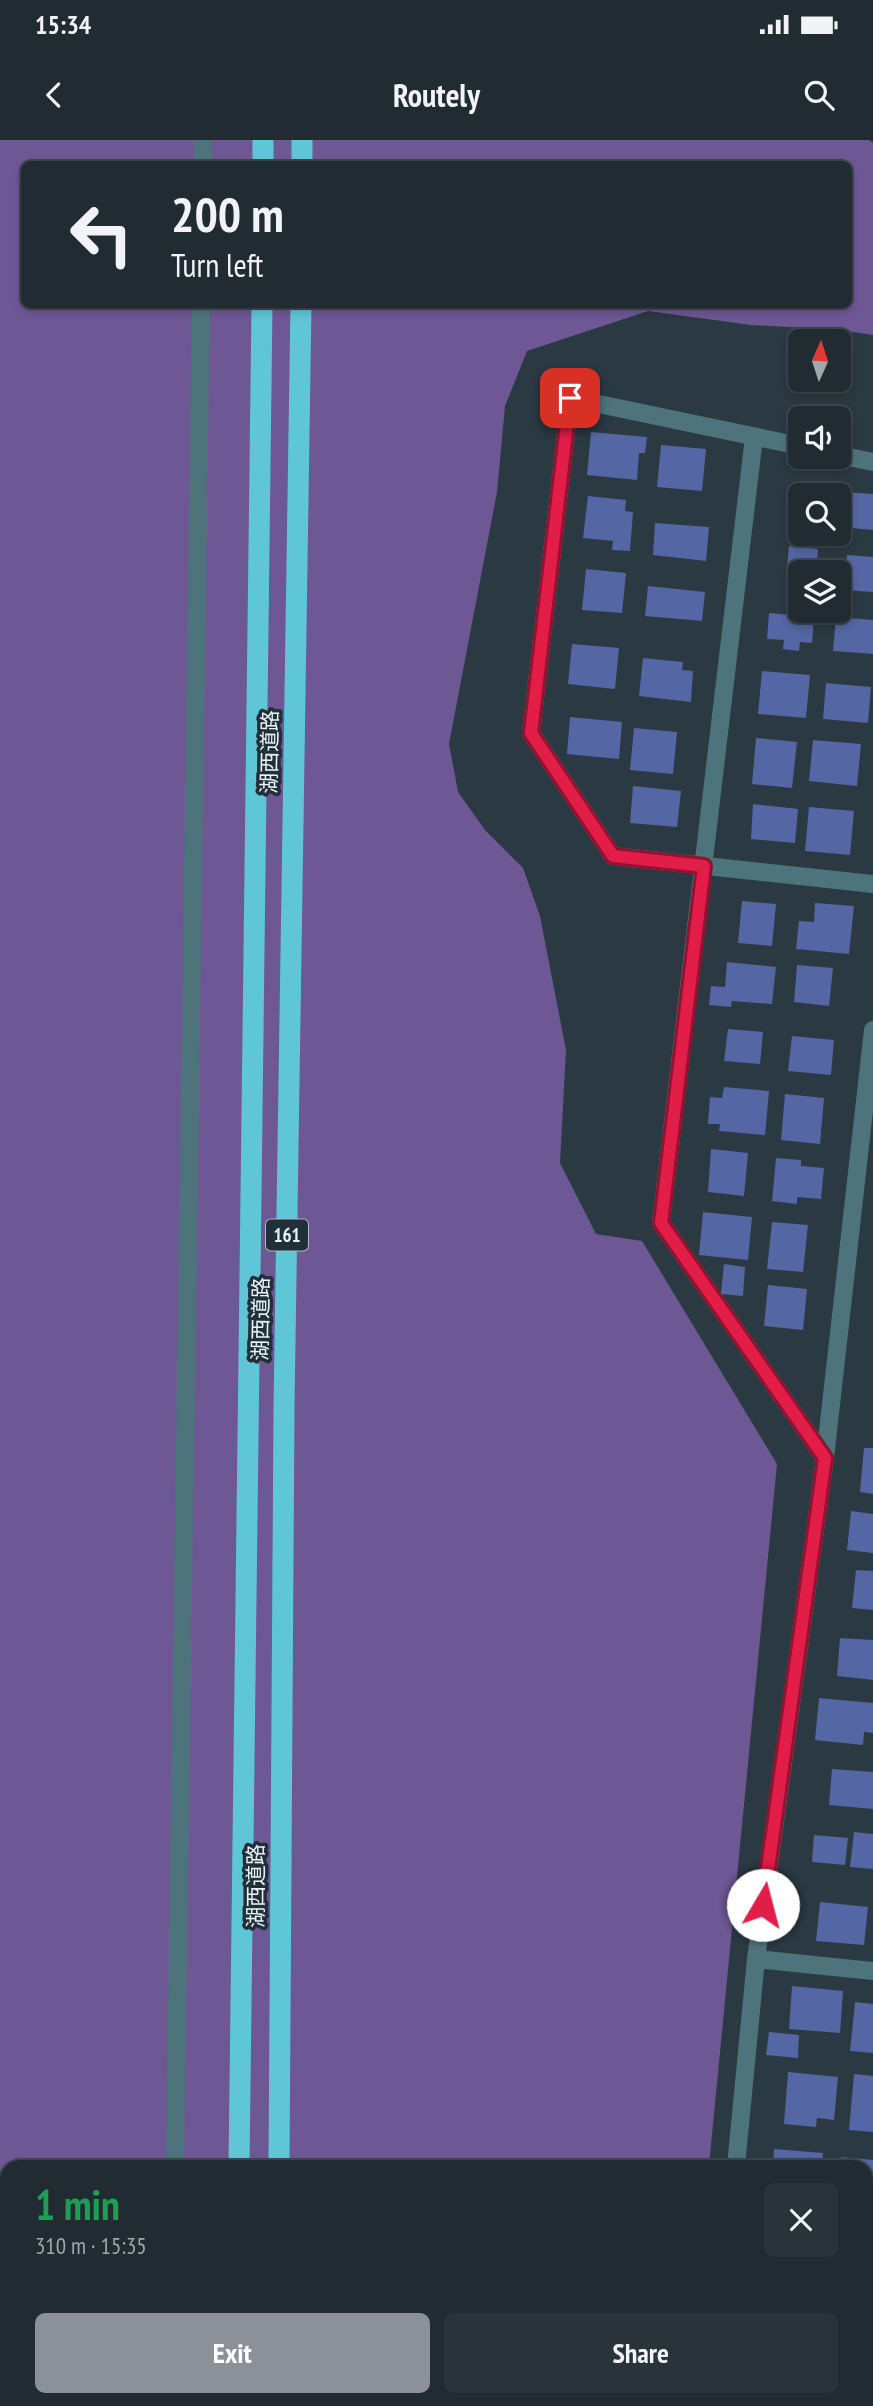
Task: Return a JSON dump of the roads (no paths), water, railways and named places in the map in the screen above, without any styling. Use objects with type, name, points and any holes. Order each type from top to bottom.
[{"type":"highway","points":[[263,140],[263,161]]},
{"type":"highway","points":[[302,140],[302,161]]},
{"type":"highway","name":"湖西道路","points":[[239,2160],[262,308]]},
{"type":"highway","name":"湖西道路","points":[[279,2160],[284,1435],[301,308]]},
{"type":"street","points":[[202,161],[203,140]]},
{"type":"street","points":[[175,2160],[201,308]]},
{"type":"street","points":[[788,444],[570,398],[531,733],[613,856],[873,884]]},
{"type":"street","points":[[754,437],[661,1223],[825,1458]]},
{"type":"street","points":[[851,458],[873,462]]},
{"type":"street","points":[[737,2160],[756,1959],[825,1458],[873,1030]]},
{"type":"street","points":[[756,1959],[873,1971]]}]
